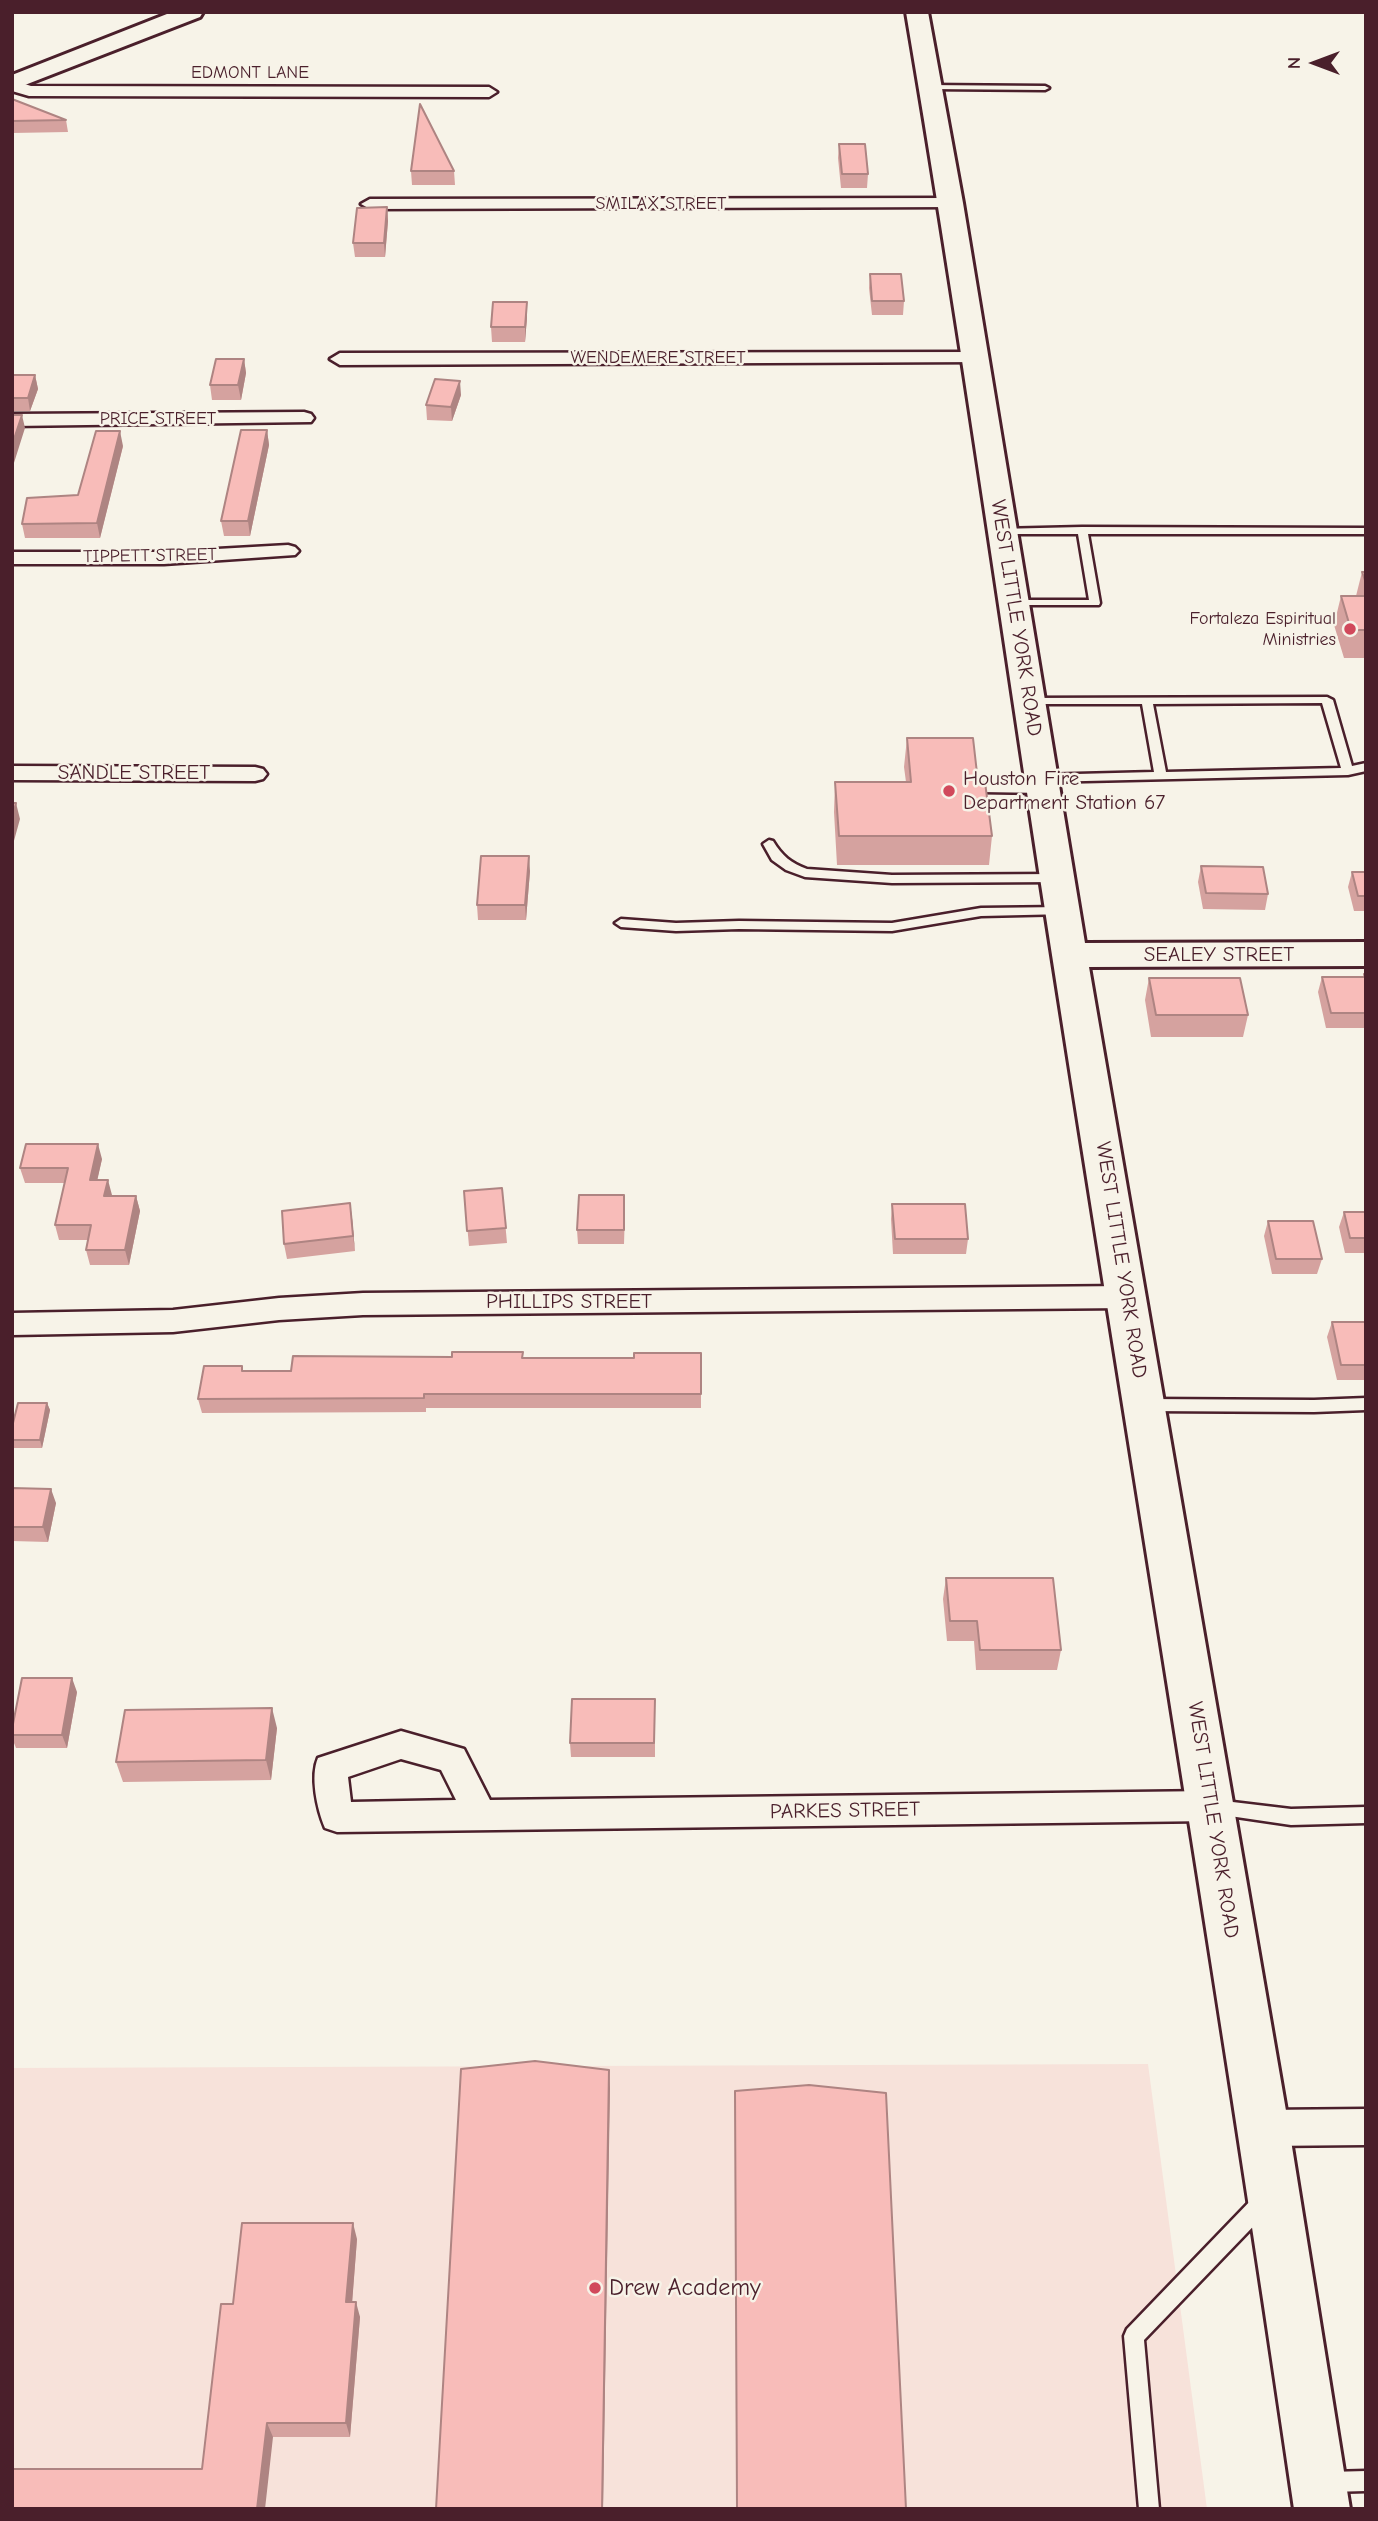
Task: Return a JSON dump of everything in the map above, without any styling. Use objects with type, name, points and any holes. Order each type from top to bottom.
[{"type":"street","points":[[12,65],[153,12]]},
{"type":"street","points":[[12,84],[192,12]]},
{"type":"street","name":"WEST LITTLE YORK ROAD","points":[[917,12],[951,203],[1060,895],[1264,2129],[1320,2496]]},
{"type":"street","name":"EDMONT LANE","points":[[12,84],[29,91],[489,92]]},
{"type":"street","name":"SMILAX STREET","points":[[370,204],[951,203]]},
{"type":"street","name":"WENDEMERE STREET","points":[[340,359],[975,358]]},
{"type":"street","name":"PRICE STREET","points":[[12,420],[304,418]]},
{"type":"street","name":"TIPPETT STREET","points":[[12,558],[164,558],[288,551]]},
{"type":"street","name":"SANDLE STREET","points":[[12,773],[255,774]]},
{"type":"street","name":"SEALEY STREET","points":[[1072,956],[1366,954]]},
{"type":"street","name":"PHILLIPS STREET","points":[[12,1324],[149,1322],[363,1304],[1127,1297]]},
{"type":"street","name":"PARKES STREET","points":[[480,1815],[1211,1806]]},
{"type":"street","points":[[1264,2129],[1366,2127]]},
{"type":"lane","points":[[930,87],[1045,88]]},
{"type":"lane","points":[[1013,603],[1094,603],[1082,530]]},
{"type":"lane","points":[[1002,531],[1366,531]]},
{"type":"lane","points":[[1147,700],[1161,776]]},
{"type":"lane","points":[[1030,701],[1327,700],[1348,771]]},
{"type":"lane","points":[[986,789],[1161,776],[1348,771],[1366,767]]},
{"type":"lane","points":[[769,844],[776,856],[790,867],[805,873],[1060,895]]},
{"type":"lane","points":[[621,923],[676,928],[739,925],[891,927],[1060,895]]},
{"type":"lane","points":[[1145,1405],[1366,1404]]},
{"type":"lane","points":[[1211,1806],[1291,1817],[1366,1815]]},
{"type":"lane","points":[[1149,2509],[1134,2336],[1274,2191]]},
{"type":"lane","points":[[1320,2496],[1366,2482]]},
{"type":"shaded area","name":"Drew Academy","points":[[1148,2064],[1207,2509],[12,2509],[12,2068]]},
{"type":"building","points":[[12,99],[66,120],[12,121]]},
{"type":"building","points":[[420,104],[454,171],[411,171]]},
{"type":"building","points":[[839,144],[865,144],[868,174],[842,174]]},
{"type":"building","points":[[387,207],[384,243],[353,243],[357,208]]},
{"type":"building","points":[[870,274],[901,274],[904,301],[872,301]]},
{"type":"building","points":[[493,302],[527,302],[525,327],[491,327]]},
{"type":"building","points":[[216,359],[244,359],[238,385],[210,385]]},
{"type":"building","points":[[12,375],[35,375],[28,398],[12,398]]},
{"type":"building","points":[[435,379],[460,381],[451,407],[426,405]]},
{"type":"building","points":[[12,415],[22,415],[12,445]]},
{"type":"building","points":[[241,430],[267,430],[248,521],[221,521]]},
{"type":"building","points":[[96,431],[120,431],[97,523],[22,524],[27,498],[78,495]]},
{"type":"building","points":[[1341,596],[1366,596],[1366,630],[1351,630]]},
{"type":"building","points":[[907,738],[973,738],[978,782],[985,782],[992,836],[839,836],[835,782],[911,782]]},
{"type":"building","points":[[481,856],[529,856],[525,905],[477,905]]},
{"type":"building","points":[[1201,866],[1263,867],[1268,894],[1206,893]]},
{"type":"building","points":[[1352,872],[1366,872],[1366,896],[1358,896]]},
{"type":"building","points":[[1366,974],[1366,1013],[1331,1013],[1322,977],[1365,977]]},
{"type":"building","points":[[1149,978],[1240,978],[1248,1015],[1156,1015]]},
{"type":"building","points":[[26,1144],[98,1144],[90,1180],[108,1180],[104,1196],[136,1196],[125,1250],[86,1250],[91,1225],[55,1225],[68,1168],[20,1168]]},
{"type":"building","points":[[502,1188],[506,1228],[467,1231],[464,1191]]},
{"type":"building","points":[[579,1195],[624,1195],[624,1230],[577,1230]]},
{"type":"building","points":[[350,1203],[353,1236],[284,1244],[282,1211]]},
{"type":"building","points":[[892,1204],[965,1204],[968,1239],[895,1239]]},
{"type":"building","points":[[1344,1212],[1366,1212],[1366,1238],[1350,1238]]},
{"type":"building","points":[[1268,1221],[1313,1221],[1322,1259],[1276,1259]]},
{"type":"building","points":[[1332,1322],[1366,1322],[1366,1365],[1341,1365]]},
{"type":"building","points":[[452,1352],[523,1352],[522,1358],[634,1358],[634,1353],[701,1353],[701,1394],[424,1394],[424,1398],[198,1399],[204,1366],[242,1366],[242,1371],[291,1371],[293,1356],[452,1357]]},
{"type":"building","points":[[18,1403],[47,1403],[40,1440],[12,1440]]},
{"type":"building","points":[[12,1488],[51,1489],[43,1527],[12,1527]]},
{"type":"building","points":[[946,1578],[1053,1578],[1061,1650],[980,1650],[977,1621],[950,1621]]},
{"type":"building","points":[[22,1678],[72,1678],[62,1735],[12,1735]]},
{"type":"building","points":[[572,1699],[655,1699],[654,1743],[570,1743]]},
{"type":"building","points":[[272,1708],[266,1760],[116,1762],[125,1710]]},
{"type":"building","points":[[535,2061],[609,2070],[602,2509],[436,2509],[461,2069]]},
{"type":"building","points":[[809,2085],[886,2093],[906,2509],[737,2509],[735,2091]]},
{"type":"building","points":[[242,2223],[353,2223],[346,2302],[356,2302],[346,2423],[267,2423],[257,2509],[12,2509],[12,2469],[202,2469],[221,2304],[233,2304]]},
{"type":"place","name":"Fortaleza Espiritual Ministries","points":[[1350,629]]},
{"type":"place","name":"Houston Fire Department Station 67","points":[[949,791]]},
{"type":"place","name":"Drew Academy","points":[[595,2288]]}]
